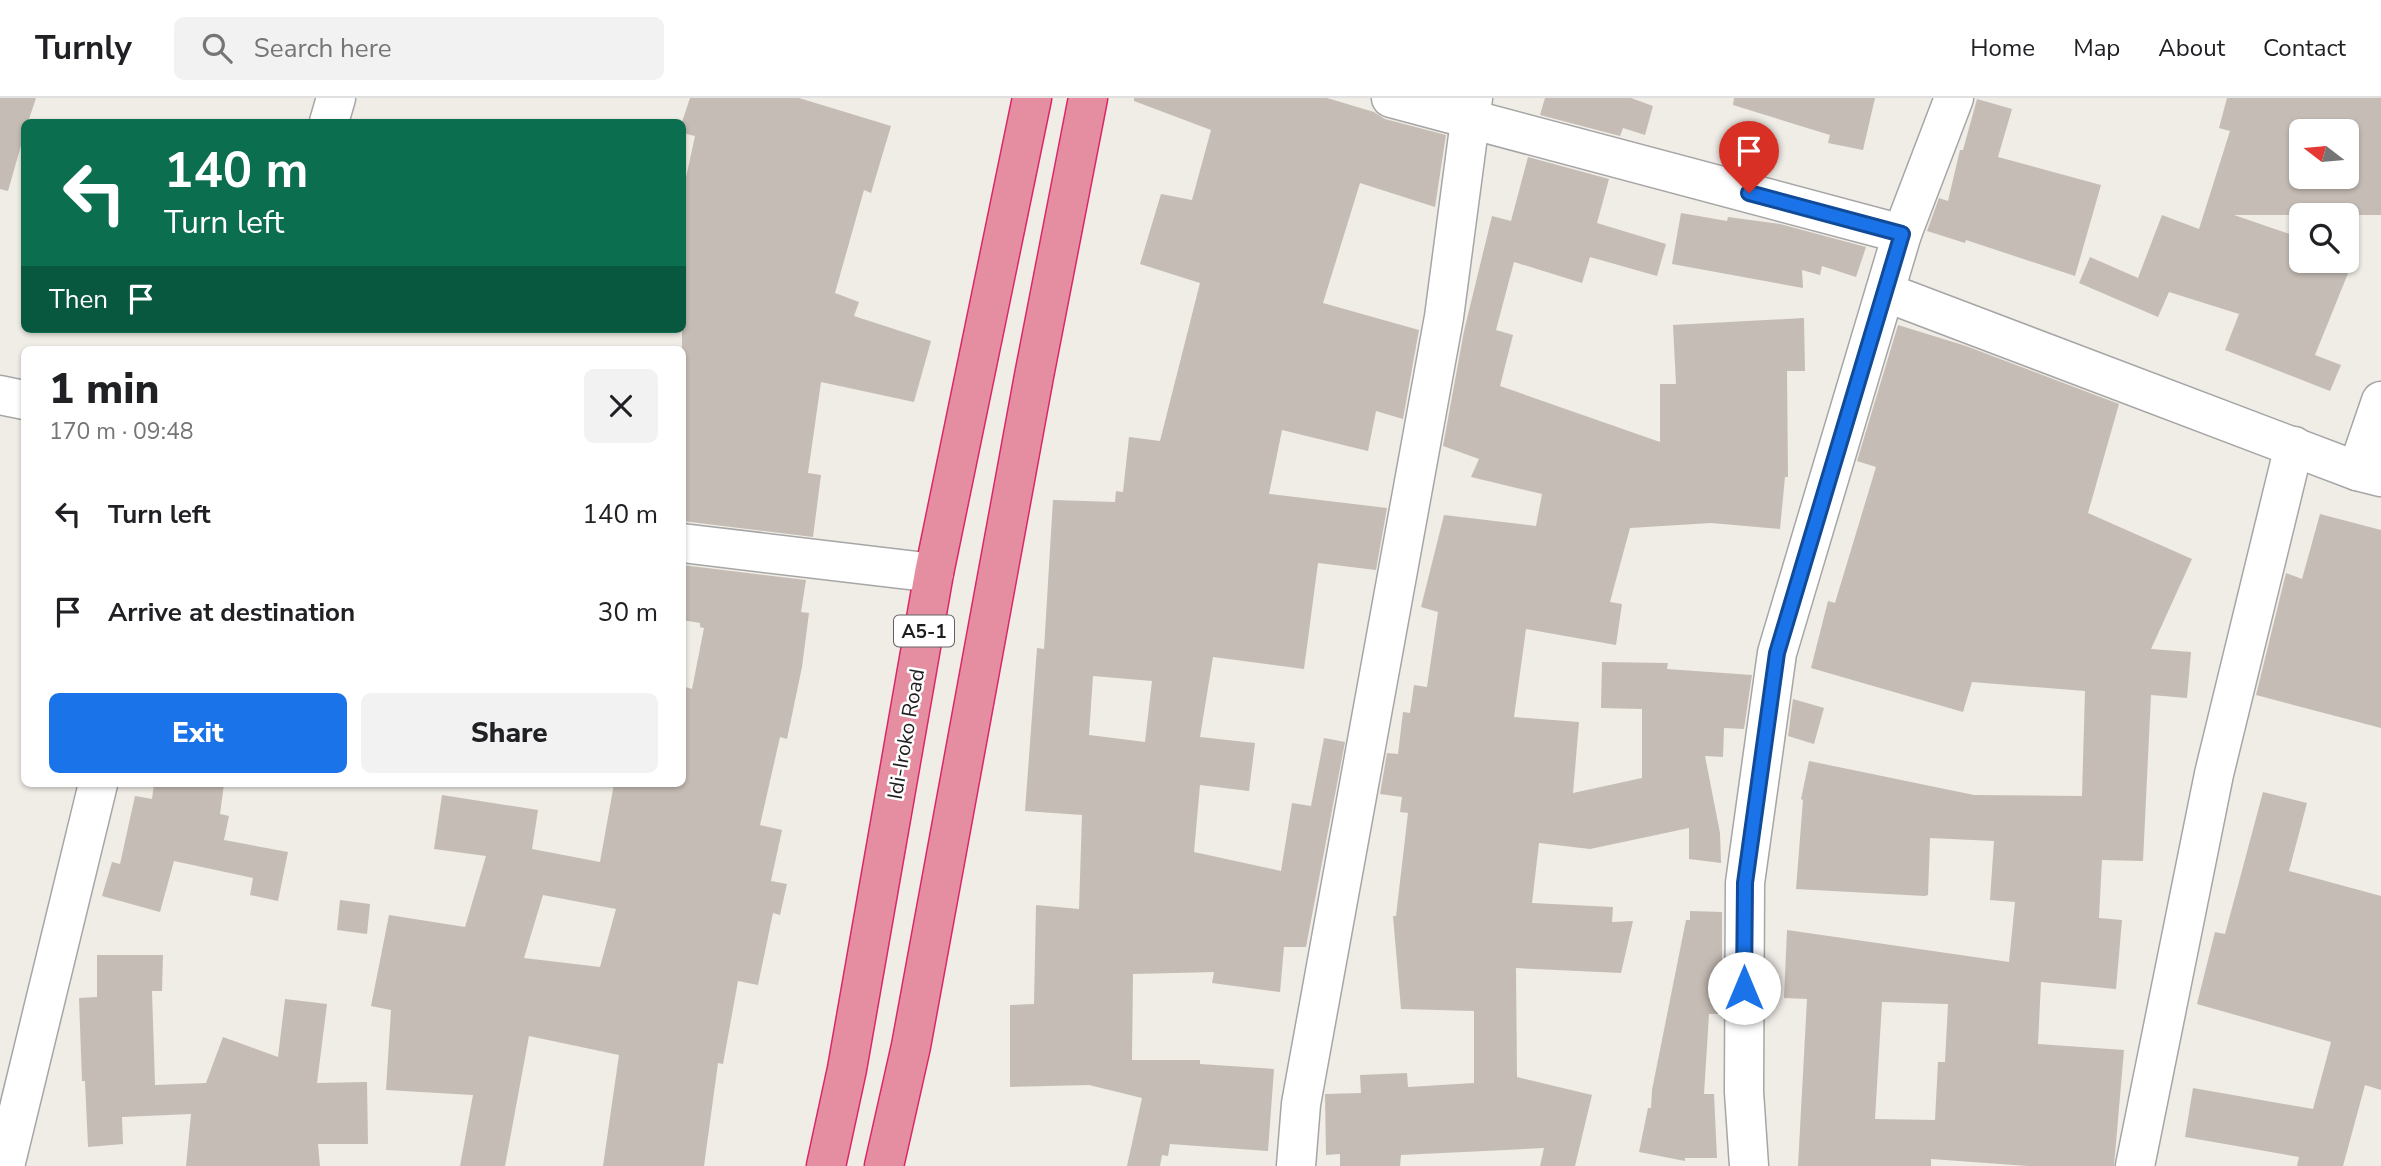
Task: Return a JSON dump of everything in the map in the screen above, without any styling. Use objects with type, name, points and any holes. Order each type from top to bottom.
[{"type":"highway","name":"Idi-Iroko Road","points":[[826,1166],[847,1069],[934,573],[1032,98]]},
{"type":"highway","name":"A5-1","points":[[884,1166],[914,1032],[1034,376],[1088,98]]},
{"type":"street","points":[[329,119],[336,98]]},
{"type":"street","points":[[1391,98],[1471,108],[1902,234]]},
{"type":"street","points":[[1749,1166],[1744,1092],[1745,883],[1777,653],[1902,234],[1954,98]]},
{"type":"street","points":[[1296,1166],[1301,1104],[1444,317],[1471,108]]},
{"type":"street","points":[[1885,292],[2369,474],[2381,401]]},
{"type":"street","points":[[0,395],[21,399]]},
{"type":"street","points":[[2135,1166],[2214,774],[2294,446]]},
{"type":"street","points":[[686,543],[934,573]]},
{"type":"street","points":[[5,1166],[97,787]]},
{"type":"building","points":[[0,98],[36,98],[29,119],[21,119],[21,146],[8,191],[0,189]]},
{"type":"building","points":[[690,98],[799,98],[891,126],[871,193],[864,190],[835,293],[859,302],[854,316],[931,341],[914,402],[821,382],[808,473],[821,475],[813,537],[686,521],[686,346],[682,346],[682,333],[686,333],[686,178],[695,136],[686,134],[686,119],[683,119]]},
{"type":"building","points":[[1134,98],[1327,98],[1374,112],[1385,119],[1446,135],[1435,207],[1360,183],[1323,303],[1419,330],[1403,419],[1376,411],[1368,451],[1282,430],[1269,494],[1387,508],[1376,570],[1318,563],[1304,669],[1213,657],[1200,737],[1255,743],[1249,791],[1200,785],[1194,852],[1281,871],[1292,803],[1311,806],[1324,738],[1345,742],[1306,947],[1284,947],[1280,992],[1212,983],[1214,972],[1133,974],[1132,1060],[1200,1060],[1200,1064],[1274,1069],[1268,1151],[1170,1144],[1168,1156],[1162,1155],[1160,1166],[1127,1166],[1142,1098],[1089,1085],[1010,1087],[1010,1005],[1034,1004],[1036,905],[1079,909],[1082,815],[1025,811],[1037,648],[1044,649],[1053,500],[1115,502],[1116,491],[1123,492],[1129,437],[1160,441],[1200,283],[1140,264],[1161,194],[1192,200],[1211,130],[1134,101]],"holes":[[[1093,676],[1152,681],[1145,742],[1089,735]]]},
{"type":"building","points":[[1545,98],[1631,98],[1653,106],[1645,135],[1623,128],[1620,136],[1540,115]]},
{"type":"building","points":[[1734,98],[1875,98],[1863,150],[1828,143],[1830,135],[1733,105]]},
{"type":"building","points":[[2227,98],[2381,98],[2381,215],[2359,215],[2359,203],[2289,203],[2289,215],[2234,215],[2289,234],[2289,273],[2348,273],[2315,355],[2341,365],[2330,391],[2225,350],[2239,314],[2169,292],[2158,317],[2079,283],[2090,257],[2138,278],[2162,215],[2199,229],[2230,131],[2219,128]]},
{"type":"building","points":[[1977,99],[2012,109],[1998,157],[2101,185],[2075,276],[1966,240],[1965,243],[1927,231],[1939,198],[1948,201],[1960,150],[1963,150]]},
{"type":"building","points":[[1528,157],[1609,179],[1597,223],[1666,244],[1657,276],[1590,257],[1582,283],[1514,262],[1496,330],[1513,335],[1500,386],[1660,442],[1660,384],[1676,384],[1673,325],[1804,318],[1805,371],[1787,371],[1788,477],[1785,477],[1780,529],[1711,523],[1630,528],[1610,602],[1622,604],[1616,645],[1526,629],[1514,717],[1579,722],[1573,793],[1642,778],[1642,709],[1601,708],[1602,662],[1668,663],[1667,669],[1752,675],[1744,729],[1724,728],[1723,757],[1705,756],[1720,833],[1721,863],[1689,859],[1689,828],[1590,849],[1539,843],[1532,903],[1613,907],[1612,922],[1633,921],[1621,973],[1516,968],[1517,1077],[1592,1095],[1575,1166],[1540,1166],[1544,1148],[1401,1155],[1400,1166],[1340,1166],[1340,1154],[1326,1155],[1325,1094],[1361,1093],[1360,1075],[1407,1073],[1408,1087],[1474,1083],[1474,1011],[1401,1009],[1393,916],[1396,916],[1408,813],[1400,812],[1402,797],[1380,794],[1387,753],[1398,754],[1403,712],[1410,713],[1414,685],[1427,687],[1438,612],[1421,607],[1444,515],[1536,526],[1542,494],[1471,477],[1479,459],[1443,446],[1464,331],[1492,216],[1511,221]]},
{"type":"building","points":[[1681,213],[1727,221],[1728,217],[1780,224],[1866,247],[1856,277],[1822,266],[1820,275],[1802,270],[1803,288],[1672,264]]},
{"type":"building","points":[[1898,325],[1966,346],[2119,404],[2088,513],[2192,559],[2151,649],[2191,652],[2187,698],[2151,695],[2143,861],[2102,860],[2099,918],[2122,920],[2116,989],[2041,982],[2038,1044],[2124,1050],[2114,1166],[2028,1166],[1931,1159],[1931,1166],[1798,1166],[1807,999],[1784,998],[1787,930],[2009,962],[2015,902],[1990,900],[1994,841],[1930,838],[1928,895],[1925,896],[1796,889],[1801,799],[1809,761],[1974,795],[2082,796],[2085,691],[1972,682],[1963,712],[1811,668],[1828,601],[1835,603],[1876,467],[1857,461]],"holes":[[[1882,1002],[1948,1004],[1945,1062],[1938,1062],[1935,1120],[1875,1119]]]},
{"type":"building","points":[[2320,514],[2381,530],[2381,728],[2256,695],[2286,573],[2302,579]]},
{"type":"building","points":[[686,565],[806,580],[801,612],[809,613],[802,667],[787,739],[780,737],[760,825],[782,830],[771,881],[787,884],[780,915],[773,913],[758,985],[738,981],[723,1064],[718,1063],[704,1166],[603,1166],[619,1055],[529,1036],[505,1166],[460,1166],[473,1095],[386,1090],[391,1010],[371,1006],[389,915],[465,927],[486,856],[434,849],[442,795],[538,810],[532,849],[600,862],[613,787],[686,787],[686,687],[692,689],[704,628],[700,627],[700,623],[686,621]],"holes":[[[543,895],[616,909],[600,967],[524,958]]]},
{"type":"building","points":[[1793,699],[1824,708],[1814,744],[1788,736]]},
{"type":"building","points":[[154,787],[224,787],[220,814],[229,816],[224,840],[288,852],[278,901],[250,895],[253,878],[174,861],[160,912],[102,896],[112,862],[120,864],[135,796],[152,799]]},
{"type":"building","points":[[2263,792],[2307,803],[2289,871],[2381,896],[2381,1090],[2365,1085],[2343,1166],[2297,1166],[2299,1157],[2185,1137],[2193,1088],[2313,1109],[2331,1042],[2197,1004],[2215,932],[2225,934]]},
{"type":"building","points":[[340,900],[370,904],[367,934],[337,930]]},
{"type":"building","points":[[1690,911],[1722,912],[1722,1014],[1709,1014],[1704,1094],[1714,1094],[1717,1158],[1685,1158],[1685,1161],[1639,1152],[1648,1108],[1651,1108],[1652,1090]]},
{"type":"building","points":[[97,955],[163,955],[162,991],[152,991],[155,1085],[206,1083],[223,1037],[278,1057],[285,999],[327,1004],[317,1083],[367,1082],[368,1144],[318,1144],[320,1166],[186,1166],[191,1114],[122,1117],[123,1144],[88,1147],[79,998],[97,997]]},
{"type":"route","points":[[1744,988],[1745,883],[1777,653],[1902,234],[1749,193]]}]
